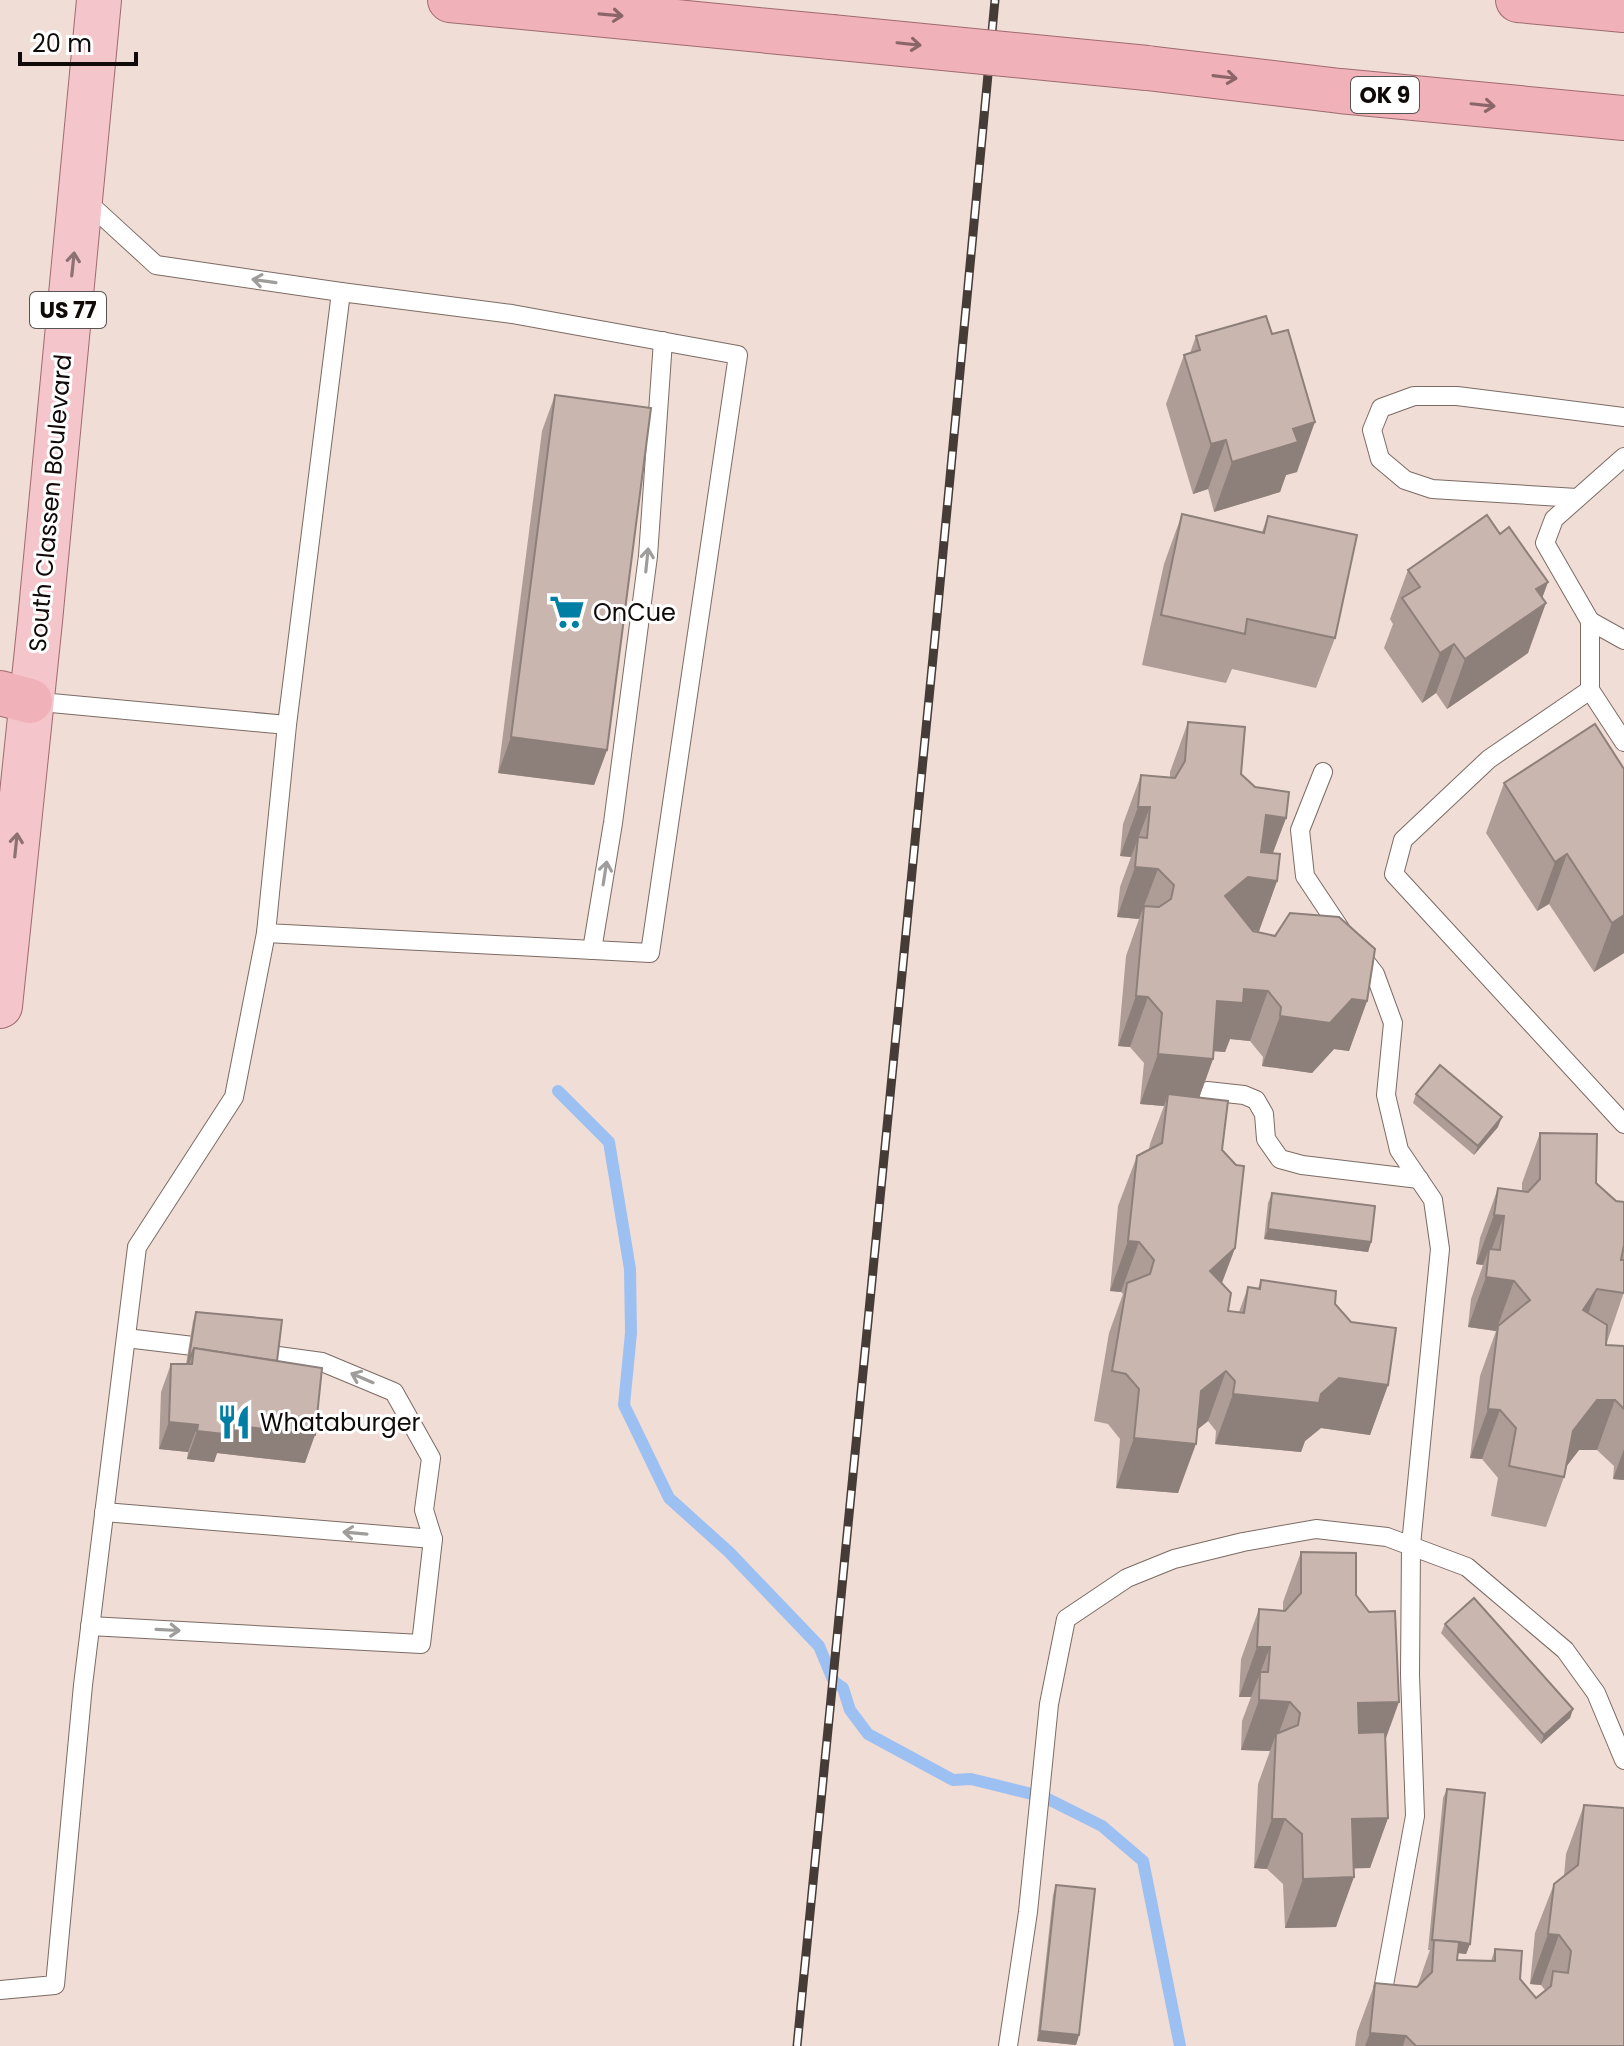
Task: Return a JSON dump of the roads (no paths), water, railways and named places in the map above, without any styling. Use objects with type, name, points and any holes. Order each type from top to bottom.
[{"type":"highway","name":"OK 9","points":[[450,0],[1624,118]]},
{"type":"highway","points":[[1518,0],[1624,10]]},
{"type":"main road","name":"South Classen Boulevard","points":[[0,1006],[10,699],[40,621],[99,0]]},
{"type":"lane","points":[[80,195],[156,265],[512,314],[738,355],[650,953],[266,933]]},
{"type":"lane","points":[[0,1990],[55,1985],[90,1626],[137,1247],[234,1097],[266,933],[287,725],[341,292]]},
{"type":"lane","points":[[592,950],[613,823],[648,556],[663,341]]},
{"type":"lane","points":[[1577,498],[1432,489],[1405,480],[1380,459],[1372,430],[1381,408],[1414,396],[1457,396],[1624,417]]},
{"type":"lane","points":[[1624,457],[1554,519],[1545,543],[1590,621],[1590,690],[1624,742]]},
{"type":"lane","points":[[1590,621],[1624,640]]},
{"type":"lane","points":[[1590,690],[1489,759],[1403,840],[1394,874],[1624,1124]]},
{"type":"lane","points":[[10,699],[287,725]]},
{"type":"lane","points":[[1323,772],[1300,830],[1305,876],[1375,974],[1393,1023],[1386,1095],[1399,1150],[1433,1200],[1440,1249],[1411,1545],[1410,1675],[1415,1816],[1381,2001]]},
{"type":"lane","points":[[1207,1091],[1244,1095],[1256,1100],[1264,1114],[1266,1139],[1280,1159],[1302,1165],[1419,1179]]},
{"type":"lane","points":[[90,1626],[421,1644],[433,1539],[424,1510],[431,1458],[394,1392],[322,1362],[126,1338]]},
{"type":"lane","points":[[104,1512],[433,1539]]},
{"type":"lane","points":[[1008,2046],[1028,1912],[1049,1704],[1066,1619],[1127,1578],[1174,1559],[1316,1529],[1387,1537],[1411,1545],[1467,1567],[1565,1650],[1596,1693],[1624,1760]]},
{"type":"waterway","points":[[558,1091],[609,1142],[630,1269],[631,1333],[624,1405],[669,1498],[729,1552],[819,1646],[834,1682],[843,1688],[850,1710],[868,1734],[953,1780],[971,1779],[1044,1797],[1102,1826],[1143,1861],[1180,2046]]},
{"type":"railway","points":[[797,2046],[995,0]]},
{"type":"place","name":"OnCue","points":[[567,612]]},
{"type":"place","name":"Whataburger","points":[[234,1422]]}]
